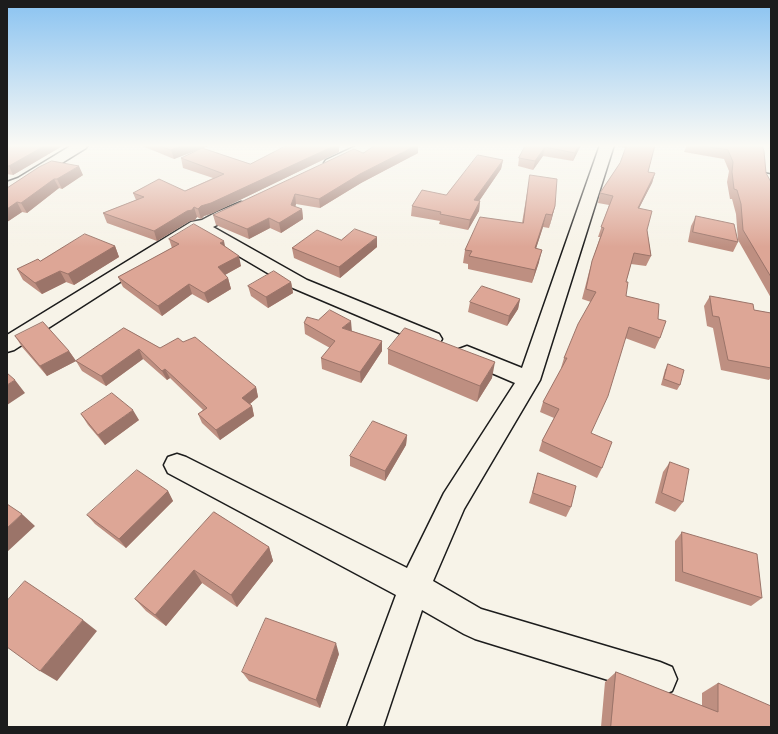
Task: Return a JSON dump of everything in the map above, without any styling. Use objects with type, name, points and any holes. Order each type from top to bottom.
[{"type":"street","points":[[8,188],[23,179]]},
{"type":"street","points":[[365,727],[414,588],[454,502],[529,380],[596,179]]},
{"type":"street","points":[[7,345],[197,225],[207,224],[210,220],[220,218],[254,201]]},
{"type":"street","points":[[197,225],[300,284],[529,380]]},
{"type":"street","points":[[177,465],[414,588],[475,623],[660,679]]},
{"type":"building","points":[[20,179],[54,179],[21,203],[17,202],[7,209],[7,188]]},
{"type":"building","points":[[159,179],[185,191],[212,179],[262,179],[211,203],[201,206],[198,209],[194,207],[192,210],[187,211],[154,231],[103,213],[144,197],[133,193]]},
{"type":"building","points":[[289,179],[351,179],[319,199],[295,194],[291,205],[302,209],[279,223],[269,218],[247,229],[213,215]]},
{"type":"building","points":[[459,179],[489,179],[474,200],[480,201],[470,220],[440,214],[441,212],[412,206],[422,190],[446,195]]},
{"type":"building","points":[[529,179],[557,179],[555,206],[552,215],[546,214],[535,248],[542,250],[535,270],[469,256],[472,251],[465,250],[480,217],[523,223]]},
{"type":"building","points":[[609,179],[652,179],[638,208],[652,211],[647,230],[651,256],[634,253],[626,282],[628,282],[626,296],[659,304],[658,319],[666,321],[660,338],[629,327],[608,396],[591,433],[612,442],[602,468],[542,441],[559,409],[543,402],[567,358],[564,358],[578,324],[596,292],[586,289],[592,261],[604,228],[601,227],[613,196],[600,193]]},
{"type":"building","points":[[733,179],[769,179],[771,182],[771,277],[743,230],[741,204],[737,190],[734,189]]},
{"type":"building","points":[[696,216],[734,224],[738,242],[693,232]]},
{"type":"building","points":[[194,224],[224,241],[220,243],[239,256],[218,267],[228,278],[204,293],[189,284],[158,306],[118,277],[179,244],[169,239]]},
{"type":"building","points":[[355,229],[377,237],[339,267],[292,248],[317,230],[341,240]]},
{"type":"building","points":[[85,234],[115,246],[68,274],[60,271],[35,283],[17,269],[38,259],[40,261]]},
{"type":"building","points":[[274,271],[291,282],[266,297],[248,286]]},
{"type":"building","points":[[482,286],[520,299],[509,316],[470,302]]},
{"type":"building","points":[[710,296],[753,304],[754,310],[771,313],[771,368],[728,360],[719,317],[713,316]]},
{"type":"building","points":[[330,310],[351,321],[342,328],[382,341],[360,372],[321,358],[335,341],[304,323],[307,317],[318,320]]},
{"type":"building","points":[[43,322],[69,351],[40,366],[15,336]]},
{"type":"building","points":[[124,328],[160,348],[178,338],[183,342],[195,337],[256,387],[242,398],[252,406],[216,430],[198,414],[207,408],[165,369],[162,371],[139,349],[101,376],[76,361]]},
{"type":"building","points":[[405,328],[495,362],[480,386],[388,349]]},
{"type":"building","points":[[668,364],[684,370],[680,385],[664,379]]},
{"type":"building","points":[[7,373],[15,380],[7,385]]},
{"type":"building","points":[[112,393],[133,410],[98,435],[81,414]]},
{"type":"building","points":[[373,421],[407,435],[385,471],[350,456]]},
{"type":"building","points":[[670,462],[689,469],[683,502],[662,493]]},
{"type":"building","points":[[137,470],[168,491],[119,539],[87,515]]},
{"type":"building","points":[[538,473],[576,486],[571,507],[533,493]]},
{"type":"building","points":[[7,504],[22,514],[7,528]]},
{"type":"building","points":[[214,512],[269,547],[231,595],[194,570],[155,615],[135,599]]},
{"type":"building","points":[[682,532],[757,554],[762,598],[683,572]]},
{"type":"building","points":[[25,581],[83,620],[40,671],[7,647],[7,601]]},
{"type":"building","points":[[266,618],[336,643],[316,700],[242,672]]},
{"type":"building","points":[[616,672],[718,712],[718,683],[771,706],[771,727],[611,727]]}]
